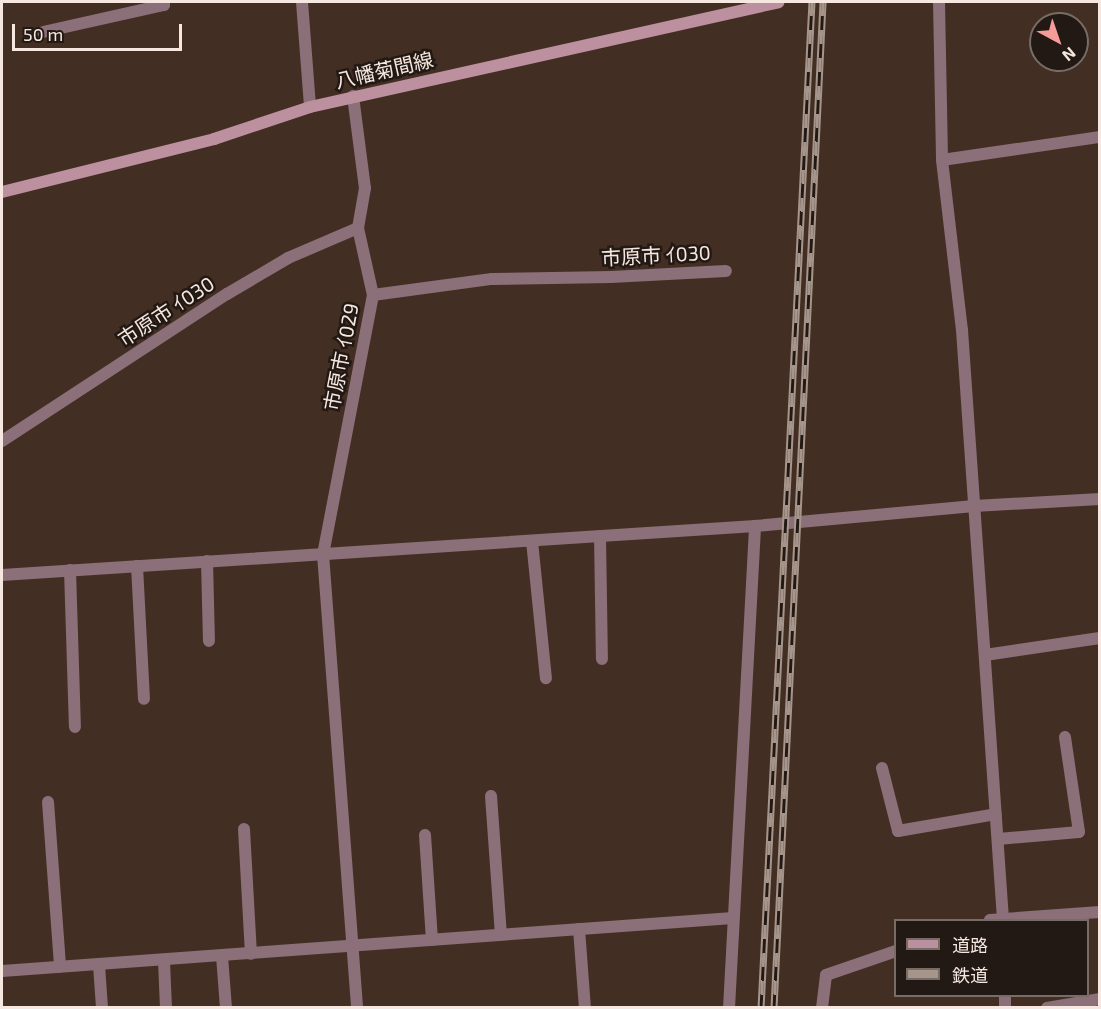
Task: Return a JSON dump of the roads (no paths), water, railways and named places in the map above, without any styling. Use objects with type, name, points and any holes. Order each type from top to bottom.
[{"type":"main road","name":"八幡菊間線","points":[[2,192],[214,139],[310,107],[353,96],[778,2]]},
{"type":"street","points":[[43,32],[164,5],[164,2]]},
{"type":"street","points":[[302,2],[310,107]]},
{"type":"street","points":[[939,2],[942,160],[962,330],[1003,919],[1060,917],[1100,912]]},
{"type":"street","name":"市原市 ｲ029","points":[[353,96],[365,188],[358,228],[373,295],[323,554],[357,1008]]},
{"type":"street","points":[[942,160],[1100,137]]},
{"type":"street","name":"市原市 ｲ030","points":[[2,441],[227,294],[288,258],[358,228]]},
{"type":"street","name":"市原市 ｲ030","points":[[373,295],[492,279],[611,277],[726,271]]},
{"type":"street","points":[[2,575],[755,526],[974,506],[1100,499]]},
{"type":"street","points":[[729,1008],[755,526]]},
{"type":"street","points":[[600,536],[602,659]]},
{"type":"street","points":[[532,540],[546,678]]},
{"type":"street","points":[[207,561],[209,641]]},
{"type":"street","points":[[137,566],[144,699]]},
{"type":"street","points":[[70,570],[75,727]]},
{"type":"street","points":[[985,655],[1100,638]]},
{"type":"street","points":[[998,839],[1079,832],[1065,737]]},
{"type":"street","points":[[882,768],[898,831],[996,814]]},
{"type":"street","points":[[491,796],[501,935]]},
{"type":"street","points":[[48,802],[60,967]]},
{"type":"street","points":[[244,829],[251,954]]},
{"type":"street","points":[[425,835],[432,940]]},
{"type":"street","points":[[2,970],[164,961],[733,918]]},
{"type":"street","points":[[579,929],[585,1008]]},
{"type":"street","points":[[822,1008],[826,975],[894,952]]},
{"type":"street","points":[[222,956],[226,1008]]},
{"type":"street","points":[[164,961],[166,1008]]},
{"type":"street","points":[[99,965],[102,1008]]},
{"type":"street","points":[[1047,1008],[1100,999]]},
{"type":"railway","points":[[761,1008],[812,2]]},
{"type":"railway","points":[[774,1008],[823,2]]}]
